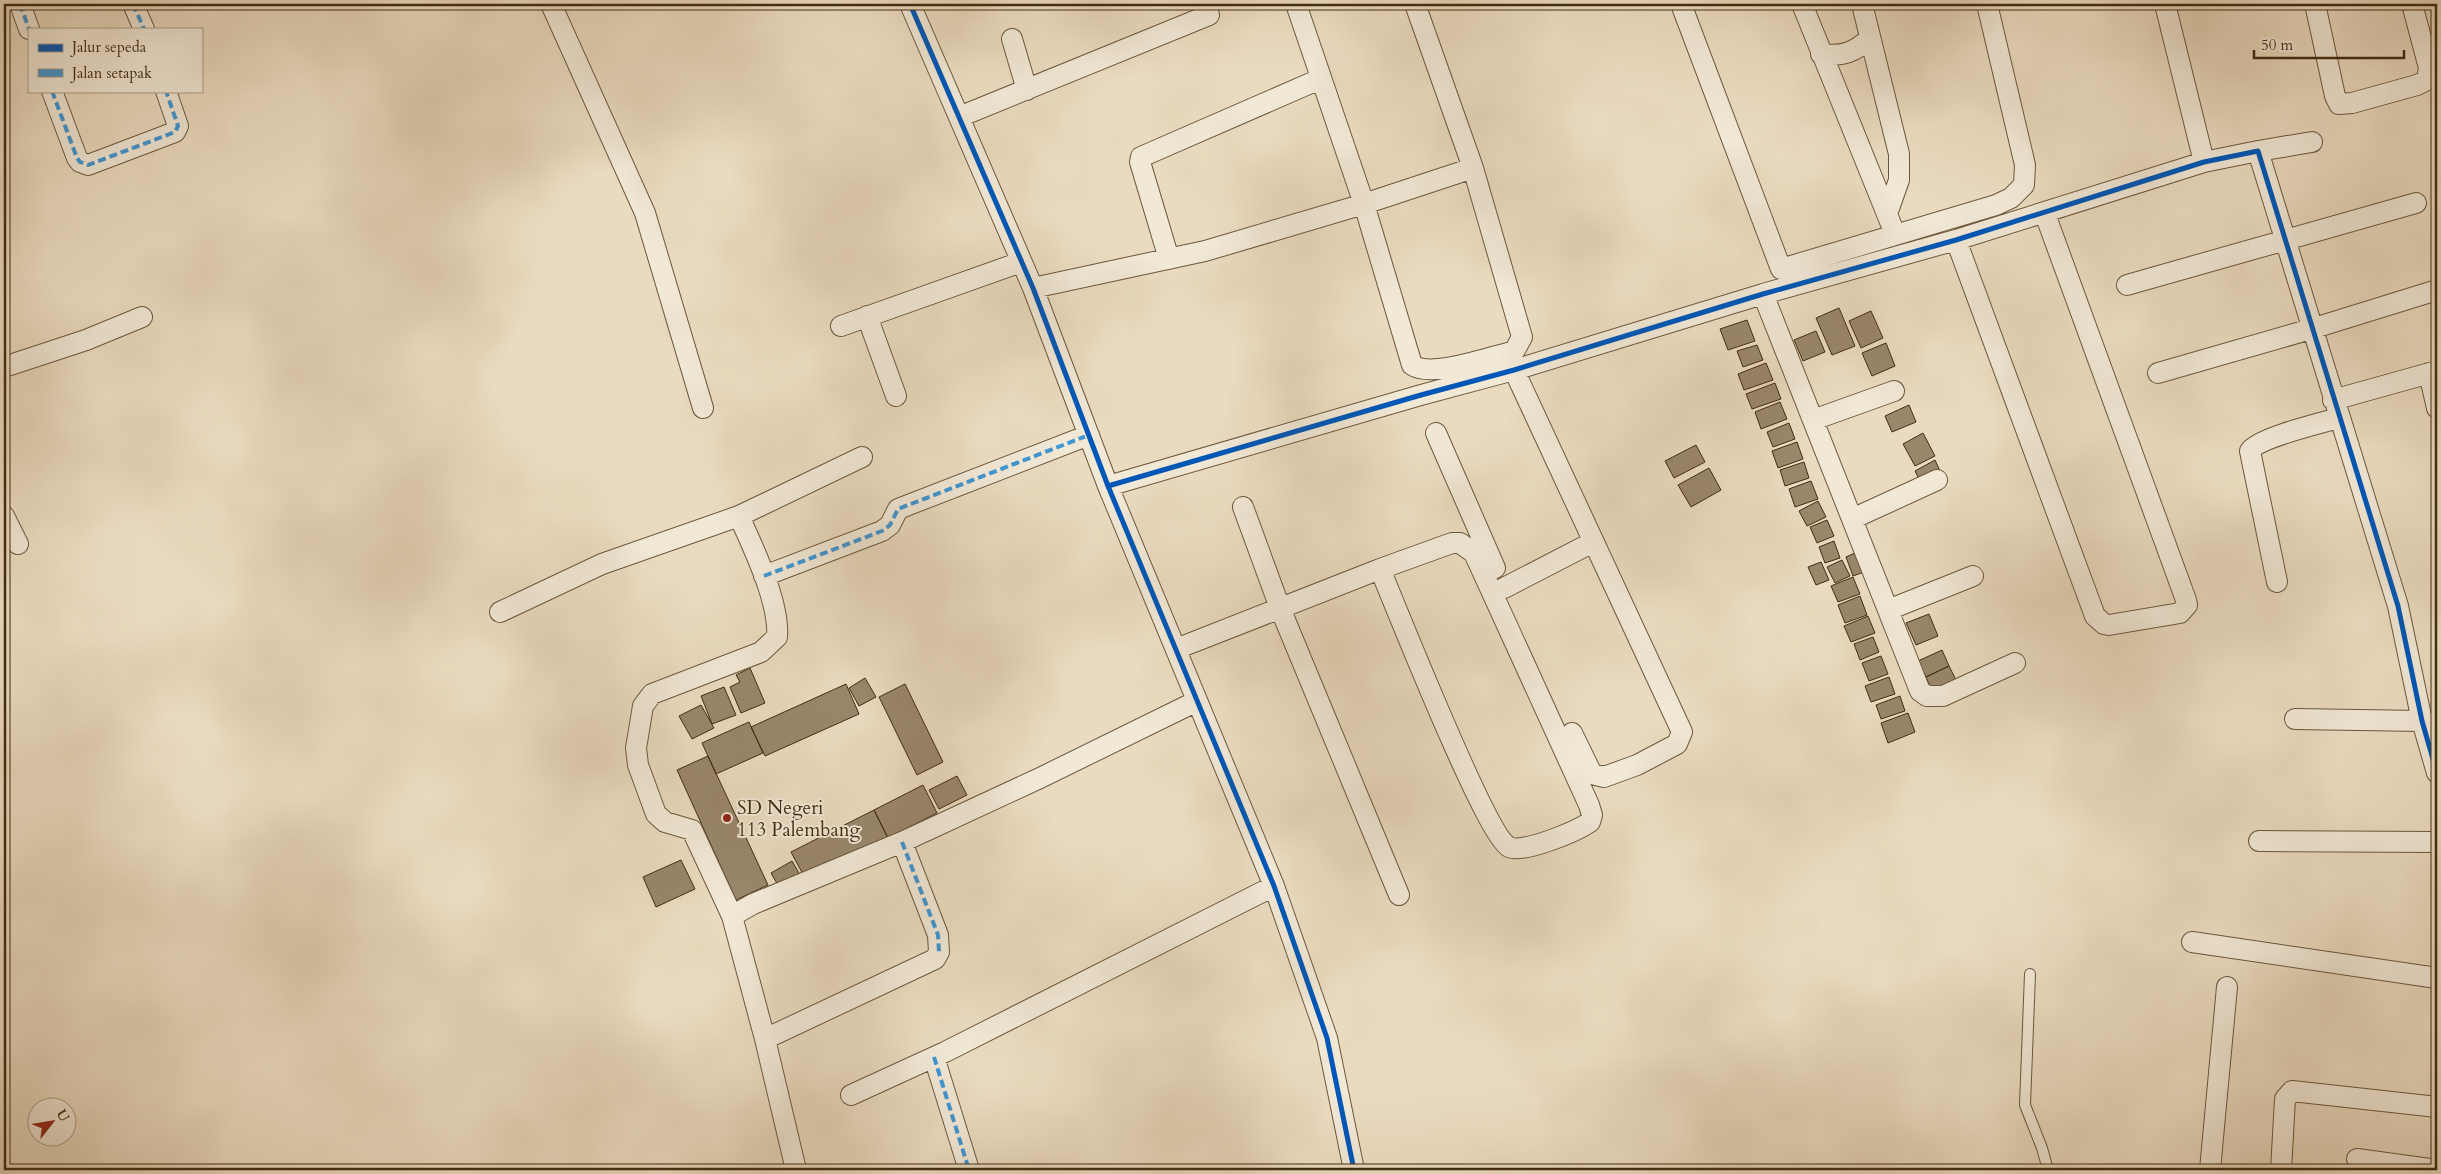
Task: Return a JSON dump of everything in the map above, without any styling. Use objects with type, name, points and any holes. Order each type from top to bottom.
[{"type":"street","points":[[20,4],[29,28]]},
{"type":"street","points":[[133,4],[142,28]]},
{"type":"street","points":[[551,4],[645,213],[703,408]]},
{"type":"street","points":[[1296,4],[1364,204],[1412,365],[1418,369],[1433,370],[1515,350],[1522,337],[1473,168],[1415,4]]},
{"type":"street","points":[[1681,4],[1781,270],[1996,205],[2011,198],[2024,185],[2025,165],[1987,4]]},
{"type":"street","points":[[1802,4],[1821,54],[1888,211],[1895,234]]},
{"type":"street","points":[[1862,4],[1900,167],[1900,180],[1888,211]]},
{"type":"street","points":[[2165,4],[2204,162]]},
{"type":"street","points":[[2315,4],[2335,96],[2339,104],[2352,104],[2417,86],[2427,80],[2429,68],[2412,4]]},
{"type":"street","points":[[911,5],[1033,288],[1108,486],[1274,886],[1326,1038],[1354,1170]]},
{"type":"street","points":[[959,118],[1209,15]]},
{"type":"street","points":[[1821,54],[1839,56],[1850,53],[1870,38]]},
{"type":"street","points":[[1012,39],[1027,90]]},
{"type":"street","points":[[1169,259],[1140,162],[1141,156],[1320,79]]},
{"type":"street","points":[[52,92],[77,158],[80,162],[88,165],[175,132],[178,126],[166,92]]},
{"type":"street","points":[[1108,486],[1420,395],[1514,370],[1763,294],[2045,214],[2204,162],[2312,142]]},
{"type":"street","points":[[2258,151],[2284,242],[2398,606],[2422,721],[2437,772]]},
{"type":"street","points":[[1033,288],[1206,251],[1364,204],[1473,168]]},
{"type":"street","points":[[2127,285],[2416,203]]},
{"type":"street","points":[[1956,240],[2095,616],[2104,624],[2109,625],[2180,613],[2187,605],[2186,600],[2045,214]]},
{"type":"street","points":[[841,326],[1021,262]]},
{"type":"street","points":[[2158,372],[2311,329],[2437,290]]},
{"type":"street","points":[[1763,294],[1920,691],[1927,696],[1942,696],[2015,663]]},
{"type":"street","points":[[867,316],[896,396]]},
{"type":"street","points":[[4,367],[86,340],[142,317]]},
{"type":"street","points":[[1436,433],[1504,588],[1592,774],[1604,776],[1645,760],[1676,744],[1682,732],[1514,370]]},
{"type":"street","points":[[2277,582],[2250,451],[2253,446],[2336,409],[2433,372],[2437,408]]},
{"type":"street","points":[[1813,420],[1894,391]]},
{"type":"street","points":[[764,576],[882,531],[890,525],[895,513],[902,508],[1089,435]]},
{"type":"street","points":[[500,612],[602,564],[739,516],[862,457]]},
{"type":"street","points":[[1852,519],[1937,480]]},
{"type":"street","points":[[1243,507],[1280,608],[1399,895]]},
{"type":"street","points":[[4,516],[18,544]]},
{"type":"street","points":[[739,516],[764,576],[778,626],[777,637],[761,652],[652,694],[642,706],[637,741],[638,765],[656,814],[665,822],[692,830],[732,916],[765,1039],[796,1170]]},
{"type":"street","points":[[1504,588],[1593,542]]},
{"type":"street","points":[[1176,649],[1380,569],[1452,544],[1460,543],[1474,553],[1590,805],[1592,815],[1590,822],[1523,849],[1509,847],[1503,843],[1490,822],[1436,704],[1380,569]]},
{"type":"street","points":[[1888,610],[1973,576]]},
{"type":"street","points":[[732,916],[753,904],[902,842],[1040,778],[1197,701]]},
{"type":"street","points":[[2295,719],[2422,721]]},
{"type":"street","points":[[2259,841],[2437,842]]},
{"type":"street","points":[[765,1039],[935,959],[939,952],[938,935],[902,842]]},
{"type":"street","points":[[851,1095],[934,1057],[1274,886]]},
{"type":"street","points":[[2192,942],[2437,978]]},
{"type":"street","points":[[2210,1170],[2227,987]]},
{"type":"street","points":[[934,1057],[969,1170]]},
{"type":"street","points":[[2282,1170],[2286,1099],[2292,1091],[2437,1107]]},
{"type":"street","points":[[2357,1159],[2437,1170]]},
{"type":"lane","points":[[2030,974],[2025,1105],[2042,1148],[2048,1170]]},
{"type":"building","points":[[1839,308],[1855,346],[1832,355],[1816,318]]},
{"type":"building","points":[[1871,311],[1883,338],[1861,348],[1849,321]]},
{"type":"building","points":[[1747,320],[1755,341],[1728,350],[1720,329]]},
{"type":"building","points":[[1816,331],[1825,352],[1803,361],[1794,340]]},
{"type":"building","points":[[1886,343],[1895,366],[1872,376],[1862,353]]},
{"type":"building","points":[[1757,345],[1763,360],[1743,367],[1737,351]]},
{"type":"building","points":[[1766,363],[1773,380],[1744,390],[1738,374]]},
{"type":"building","points":[[1775,383],[1781,399],[1752,409],[1746,394]]},
{"type":"building","points":[[1780,402],[1787,419],[1761,429],[1755,412]]},
{"type":"building","points":[[1909,405],[1916,422],[1892,432],[1885,416]]},
{"type":"building","points":[[1789,423],[1795,439],[1773,447],[1767,432]]},
{"type":"building","points":[[1923,433],[1935,456],[1915,466],[1903,444]]},
{"type":"building","points":[[1797,442],[1803,459],[1778,468],[1772,451]]},
{"type":"building","points":[[1696,445],[1705,462],[1674,478],[1665,461]]},
{"type":"building","points":[[1935,460],[1940,471],[1920,481],[1915,471]]},
{"type":"building","points":[[1804,462],[1809,478],[1785,486],[1780,470]]},
{"type":"building","points":[[1709,468],[1721,490],[1691,507],[1678,485]]},
{"type":"building","points":[[1811,481],[1818,499],[1795,507],[1789,489]]},
{"type":"building","points":[[1818,501],[1826,517],[1807,526],[1799,511]]},
{"type":"building","points":[[1827,520],[1834,536],[1817,543],[1810,527]]},
{"type":"building","points":[[1834,541],[1840,558],[1825,563],[1819,547]]},
{"type":"building","points":[[1857,552],[1864,572],[1853,576],[1846,557]]},
{"type":"building","points":[[1842,560],[1850,576],[1835,583],[1827,567]]},
{"type":"building","points":[[1821,562],[1829,580],[1816,585],[1808,567]]},
{"type":"building","points":[[1853,577],[1860,594],[1838,602],[1831,586]]},
{"type":"building","points":[[1860,596],[1867,615],[1845,623],[1838,605]]},
{"type":"building","points":[[1929,614],[1938,636],[1916,645],[1906,623]]},
{"type":"building","points":[[1868,616],[1875,633],[1851,642],[1844,626]]},
{"type":"building","points":[[1873,637],[1879,652],[1860,660],[1854,644]]},
{"type":"building","points":[[1942,650],[1949,666],[1926,677],[1918,661]]},
{"type":"building","points":[[1881,656],[1888,674],[1869,681],[1862,663]]},
{"type":"building","points":[[1949,666],[1956,680],[1932,691],[1926,677]]},
{"type":"building","points":[[750,668],[765,703],[741,713],[730,687],[740,682],[736,675]]},
{"type":"building","points":[[1889,677],[1895,694],[1871,702],[1865,686]]},
{"type":"building","points":[[865,678],[876,697],[859,706],[849,688]]},
{"type":"building","points":[[846,684],[859,714],[765,756],[751,727]]},
{"type":"building","points":[[905,684],[943,762],[917,775],[879,697]]},
{"type":"building","points":[[724,687],[736,715],[712,724],[701,696]]},
{"type":"building","points":[[1900,696],[1905,711],[1881,719],[1876,705]]},
{"type":"building","points":[[701,705],[714,728],[692,739],[679,716]]},
{"type":"building","points":[[1908,713],[1915,732],[1888,743],[1881,723]]},
{"type":"building","points":[[749,722],[763,753],[716,774],[702,743]]},
{"type":"building","points":[[708,756],[768,885],[736,900],[677,770]]},
{"type":"building","points":[[957,776],[967,795],[939,809],[929,790]]},
{"type":"building","points":[[923,785],[937,813],[888,838],[874,810]]},
{"type":"building","points":[[874,810],[888,838],[806,880],[791,852]]},
{"type":"building","points":[[681,860],[695,889],[656,907],[643,877]]},
{"type":"building","points":[[792,861],[800,875],[779,887],[771,873]]},
{"type":"marked path","points":[[20,4],[29,28]]},
{"type":"marked path","points":[[133,4],[144,28]]},
{"type":"marked path","points":[[52,92],[77,158],[80,162],[88,165],[175,132],[178,126],[166,92]]},
{"type":"marked path","points":[[764,576],[882,531],[890,525],[898,509],[1089,435]]},
{"type":"marked path","points":[[902,842],[938,935],[939,952]]},
{"type":"marked path","points":[[934,1057],[969,1170]]},
{"type":"cycle path","points":[[910,4],[1033,288],[1108,486],[1274,886],[1327,1038],[1354,1170]]},
{"type":"cycle path","points":[[1108,486],[1421,395],[1514,370],[1763,294],[1956,240],[2204,162],[2258,151],[2398,606],[2422,721],[2437,773]]},
{"type":"place","name":"SD Negeri 113 Palembang","points":[[727,818]]}]
